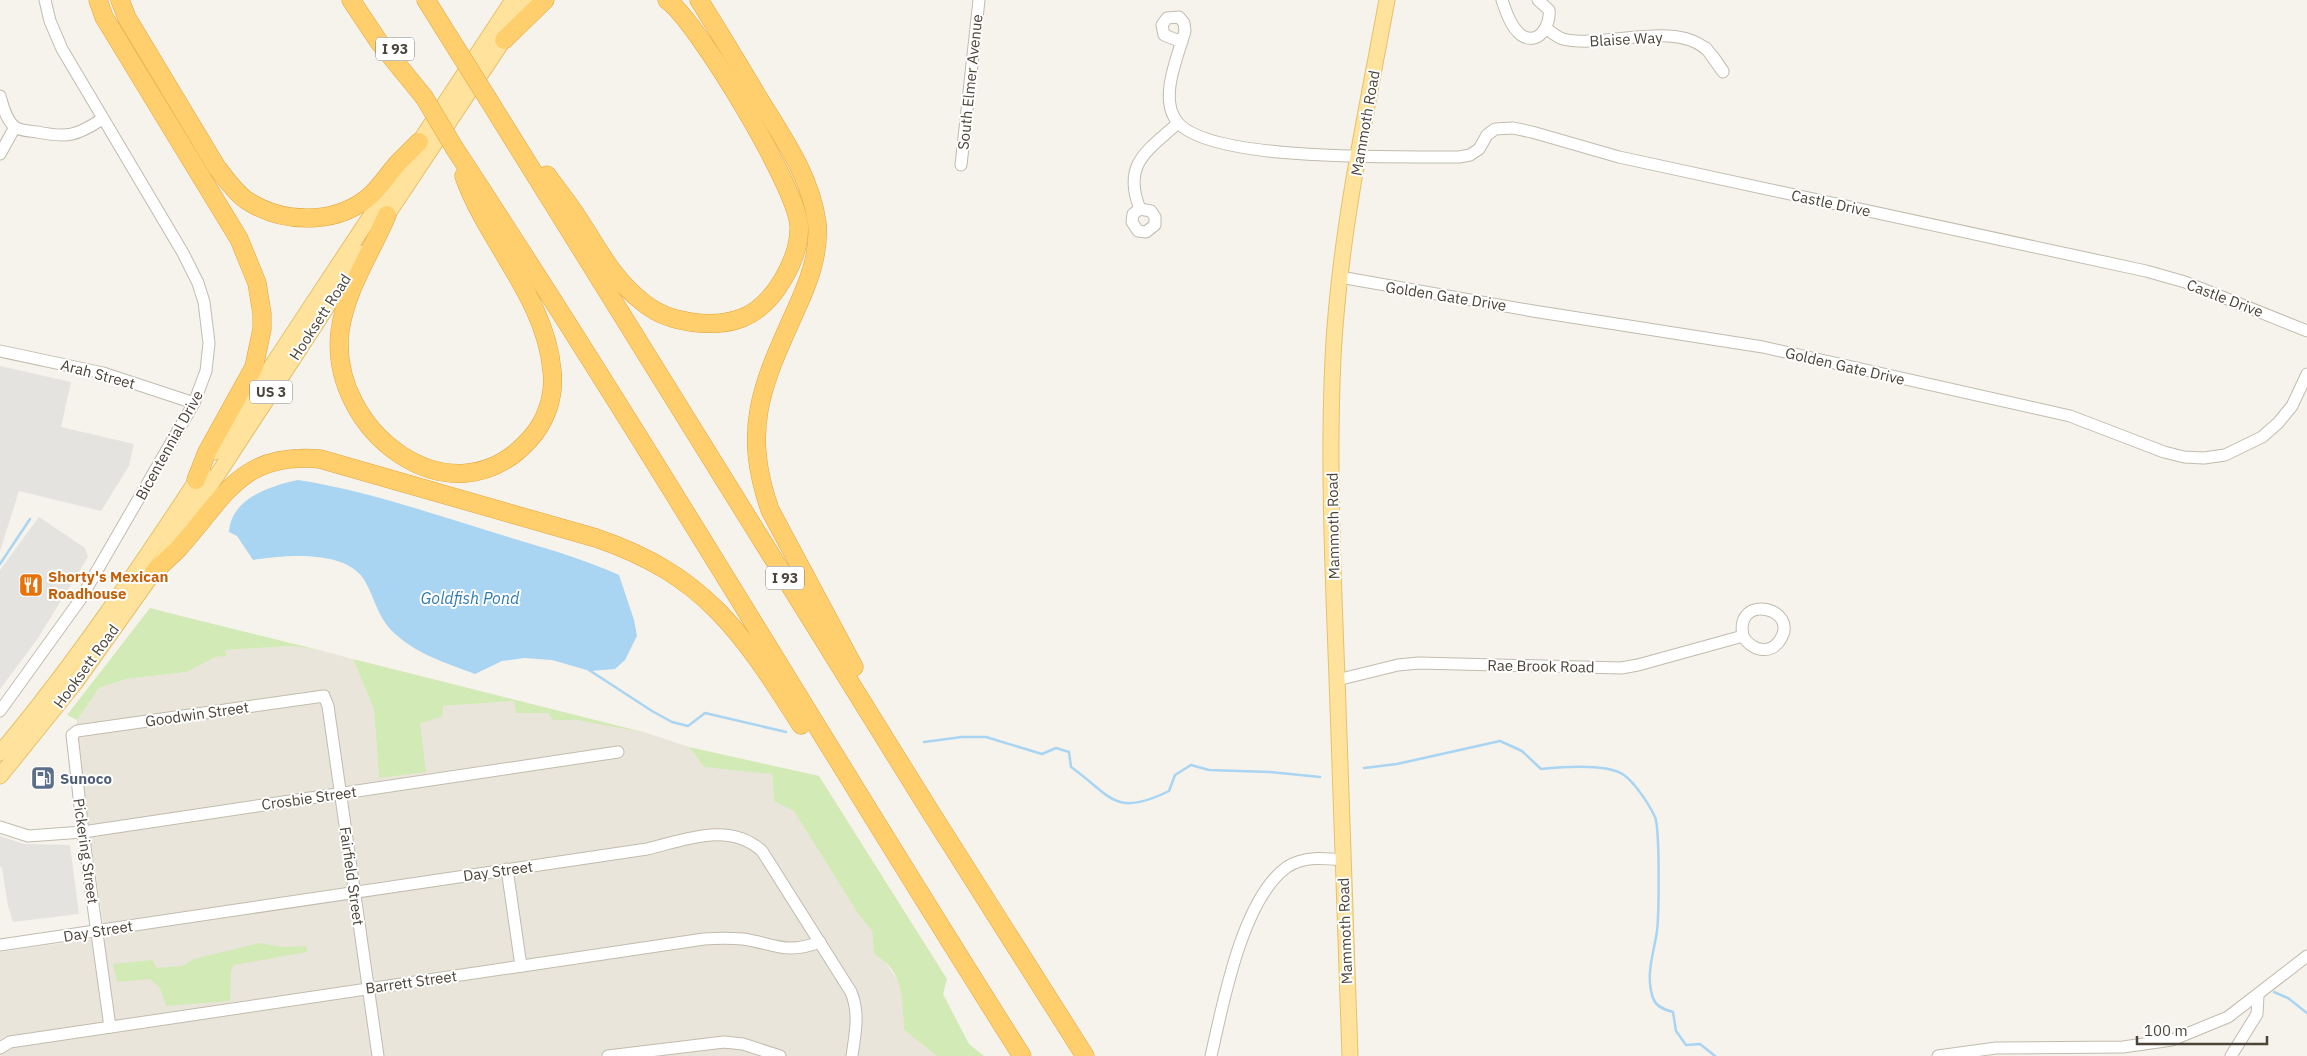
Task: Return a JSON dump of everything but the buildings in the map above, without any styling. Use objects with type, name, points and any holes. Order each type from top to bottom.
[{"type":"highway","points":[[98,0],[104,17],[239,238],[257,283],[262,314],[262,329],[254,367],[208,452],[196,480]]},
{"type":"highway","points":[[120,0],[127,18],[216,166],[229,184],[246,199],[261,208],[287,216],[306,218],[323,217],[354,207],[379,188],[397,164],[419,142]]},
{"type":"highway","points":[[351,0],[379,42],[424,97]]},
{"type":"highway","name":"I 93","points":[[365,0],[455,149],[600,374],[893,852],[1022,1056]]},
{"type":"highway","name":"I 93","points":[[426,0],[1085,1056]]},
{"type":"highway","points":[[440,0],[456,48]]},
{"type":"highway","points":[[504,40],[544,0]]},
{"type":"highway","points":[[506,129],[525,146],[576,215],[616,279],[646,305],[672,318],[708,323],[743,318],[767,300],[786,275],[797,251],[799,225],[794,200],[779,168],[717,65],[688,21],[667,0]]},
{"type":"highway","points":[[699,0],[772,120],[808,184],[817,224],[815,258],[808,284],[763,386],[757,426],[759,467],[763,489],[774,519],[862,683],[880,730]]},
{"type":"highway","points":[[387,216],[347,301],[340,331],[340,350],[345,384],[360,415],[370,429],[407,460],[442,472],[457,474],[486,469],[515,454],[534,435],[551,399],[552,371],[550,354],[540,322],[474,200],[455,149]]},
{"type":"highway","points":[[154,572],[179,548],[215,503],[239,479],[273,462],[297,458],[320,459],[337,463],[619,546],[662,567],[684,581],[702,595],[736,629],[763,665],[842,788],[893,852]]},
{"type":"main road","name":"Hooksett Road","points":[[0,753],[43,702],[111,610],[512,0]]},
{"type":"main road","name":"Hooksett Road","points":[[0,776],[75,683],[154,572],[530,0]]},
{"type":"main road","name":"Mammoth Road","points":[[1350,1056],[1331,455],[1333,358],[1340,277],[1359,155],[1387,0]]},
{"type":"street","name":"Bicentennial Drive","points":[[0,711],[80,600],[194,404],[208,362],[210,343],[204,302],[183,253],[62,49],[50,21],[45,0]]},
{"type":"street","name":"South Elmer Avenue","points":[[961,165],[978,0]]},
{"type":"street","points":[[1502,0],[1506,13],[1520,34],[1529,38],[1535,37],[1546,29],[1549,24],[1549,10],[1538,0]]},
{"type":"street","name":"Blaise Way","points":[[1546,29],[1562,39],[1589,41],[1657,35],[1686,39],[1706,48]]},
{"type":"street","points":[[1182,42],[1170,101],[1173,116],[1178,124],[1200,135],[1257,151],[1308,155],[1359,155]]},
{"type":"street","points":[[0,96],[8,117],[15,127],[64,136],[84,132],[102,119]]},
{"type":"street","points":[[1140,209],[1133,186],[1138,164],[1150,149],[1178,124]]},
{"type":"street","points":[[0,154],[15,127]]},
{"type":"street","name":"Castle Drive","points":[[1359,155],[1459,157],[1470,155],[1479,150],[1488,135],[1495,129],[1506,128],[1532,132],[1619,157],[2146,271],[2192,284],[2307,331]]},
{"type":"street","name":"Golden Gate Drive","points":[[1340,277],[1523,309],[1763,347],[2070,416],[2164,452],[2184,457],[2204,458],[2225,455],[2262,437],[2278,423],[2292,406],[2307,374]]},
{"type":"street","name":"Arah Street","points":[[0,351],[103,373],[194,404]]},
{"type":"street","name":"Rae Brook Road","points":[[1337,680],[1398,665],[1419,663],[1621,668],[1743,636]]},
{"type":"street","name":"Goodwin Street","points":[[72,735],[78,731],[324,696]]},
{"type":"street","name":"Fairfield Street","points":[[324,696],[328,706],[378,1056]]},
{"type":"street","name":"Pickering Street","points":[[72,735],[83,832],[110,1027]]},
{"type":"street","name":"Crosbie Street","points":[[0,827],[28,836],[83,832],[618,752]]},
{"type":"street","name":"Day Street","points":[[0,945],[646,849],[711,835],[740,836],[753,843],[762,851],[852,992],[857,1006],[852,1056]]},
{"type":"street","points":[[1211,1056],[1240,946],[1258,902],[1275,878],[1297,862],[1308,859],[1343,860]]},
{"type":"street","points":[[507,870],[521,966]]},
{"type":"street","name":"Barrett Street","points":[[1,1047],[10,1042],[704,939],[744,939],[785,949],[807,947],[820,942]]},
{"type":"street","points":[[1938,1056],[1996,1048],[2152,1045],[2178,1038],[2228,1017],[2258,996],[2307,956]]},
{"type":"street","points":[[2230,1056],[2257,1014],[2258,996]]},
{"type":"street","points":[[608,1056],[653,1053],[731,1042],[780,1056]]},
{"type":"shaded area","points":[[0,366],[71,382],[61,427],[134,444],[129,466],[101,511],[19,491],[0,551]]},
{"type":"shaded area","points":[[39,517],[85,548],[88,557],[36,641],[0,689],[0,570]]},
{"type":"shaded area","points":[[294,646],[353,659],[374,710],[379,778],[420,724],[442,716],[443,706],[515,701],[517,713],[548,712],[553,720],[577,720],[600,723],[647,733],[689,747],[704,767],[740,768],[772,774],[774,801],[794,810],[857,912],[872,931],[874,954],[884,960],[902,987],[904,1030],[937,1056],[0,1056],[0,952],[105,937],[77,744],[77,720],[81,713],[99,688],[126,679],[187,672],[215,657],[226,656],[225,650]]},
{"type":"shaded area","points":[[0,836],[24,844],[70,845],[79,914],[13,922],[0,866]]},
{"type":"green space","points":[[150,608],[323,651],[294,646],[225,650],[227,656],[215,657],[187,672],[126,679],[99,688],[77,720],[67,715]]},
{"type":"green space","points":[[353,659],[647,733],[577,720],[553,720],[548,713],[516,713],[514,701],[443,706],[443,716],[420,724],[426,772],[379,778],[374,710]]},
{"type":"green space","points":[[689,747],[819,776],[947,979],[943,994],[969,1044],[984,1056],[937,1056],[904,1030],[902,997],[897,978],[884,961],[874,954],[872,931],[857,912],[794,811],[774,801],[772,774],[704,767]]},
{"type":"green space","points":[[259,943],[282,947],[306,946],[307,952],[234,965],[231,971],[230,1001],[166,1006],[160,988],[150,979],[117,982],[113,964],[152,960],[157,968],[182,966],[194,959]]},
{"type":"water","name":"Goldfish Pond","points":[[298,480],[347,490],[418,509],[571,556],[619,575],[634,620],[637,636],[625,660],[615,669],[590,671],[552,660],[524,658],[502,661],[475,674],[430,656],[400,638],[383,619],[366,583],[358,572],[346,564],[331,559],[299,556],[253,560],[237,536],[229,532],[231,521],[244,503],[253,496],[275,486]]},
{"type":"waterway","points":[[0,564],[30,519]]},
{"type":"waterway","points":[[589,670],[672,722],[688,726],[705,713],[786,732]]},
{"type":"waterway","points":[[924,742],[962,737],[986,737],[1042,754],[1056,748],[1069,752],[1071,767],[1106,794],[1115,800],[1125,803],[1136,803],[1151,799],[1169,791],[1175,775],[1191,765],[1209,770],[1270,772],[1320,777]]},
{"type":"waterway","points":[[1364,768],[1397,764],[1500,741],[1522,751],[1541,769],[1596,767],[1616,771],[1624,775],[1633,783],[1645,800],[1655,817],[1657,825],[1659,872],[1658,922],[1650,972],[1653,998],[1659,1006],[1673,1012],[1676,1031],[1686,1045],[1700,1044],[1715,1056]]},
{"type":"waterway","points":[[2274,992],[2288,998],[2307,1013]]},
{"type":"place","name":"Shorty's Mexican Roadhouse","points":[[31,585]]},
{"type":"place","name":"Sunoco","points":[[43,778]]}]
